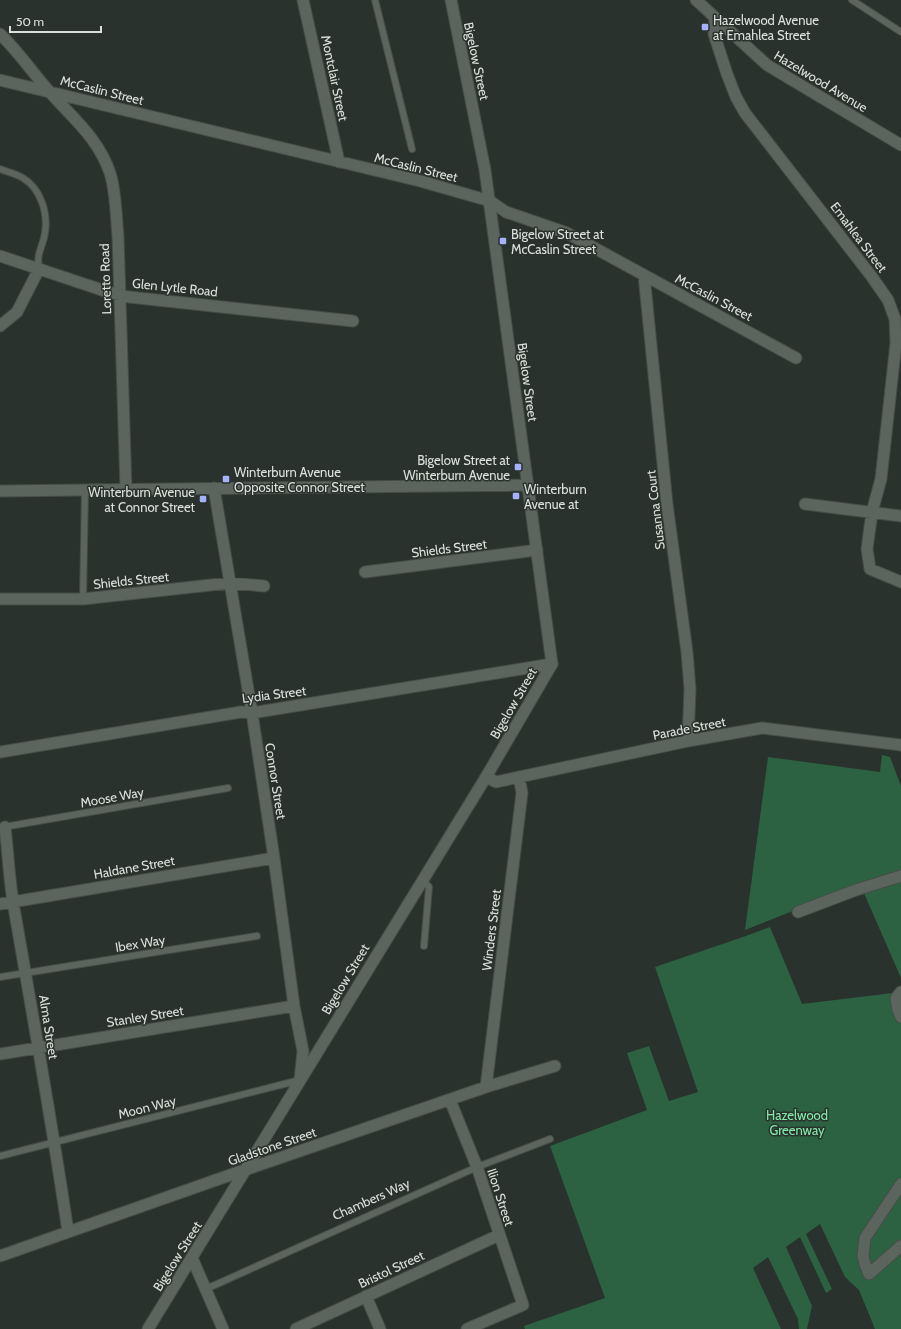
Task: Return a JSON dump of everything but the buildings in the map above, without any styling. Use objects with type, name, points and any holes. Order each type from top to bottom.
[{"type":"street","name":"Montclair Street","points":[[304,0],[339,162]]},
{"type":"street","name":"Bigelow Street","points":[[148,1329],[247,1169],[422,879],[486,777],[552,664],[490,200],[484,162],[451,0]]},
{"type":"street","name":"Hazelwood Avenue","points":[[696,0],[767,65],[901,145]]},
{"type":"street","name":"Emahlea Street","points":[[715,18],[714,34],[727,74],[745,113],[872,276],[888,300],[895,319],[896,343],[882,472],[872,512],[867,549],[870,569],[901,582]]},
{"type":"street","name":"Loretto Road","points":[[0,34],[48,91],[84,128],[98,149],[110,173],[115,202],[126,489]]},
{"type":"street","name":"McCaslin Street","points":[[0,80],[420,181],[490,200],[506,212],[567,233],[796,358]]},
{"type":"street","name":"Glen Lytle Road","points":[[0,256],[129,297],[353,321]]},
{"type":"street","points":[[0,326],[17,312],[39,269]]},
{"type":"street","name":"Susanna Court","points":[[644,275],[667,504],[686,646],[690,689],[688,741]]},
{"type":"street","points":[[0,491],[528,484]]},
{"type":"street","name":"Connor Street","points":[[214,488],[252,713],[274,858],[294,1006],[303,1051],[300,1080]]},
{"type":"street","points":[[805,504],[901,516]]},
{"type":"street","name":"Shields Street","points":[[365,572],[537,550]]},
{"type":"street","name":"Shields Street","points":[[0,599],[83,599],[229,583],[264,586]]},
{"type":"street","name":"Lydia Street","points":[[0,752],[241,712],[252,713],[552,664]]},
{"type":"street","name":"Parade Street","points":[[486,777],[496,782],[688,741],[762,728],[901,745]]},
{"type":"street","name":"Winders Street","points":[[486,1087],[522,793],[519,777]]},
{"type":"street","name":"Alma Street","points":[[2,827],[37,1048],[55,1142],[68,1232]]},
{"type":"street","name":"Haldane Street","points":[[0,904],[274,858]]},
{"type":"street","points":[[798,912],[856,890],[901,876]]},
{"type":"street","points":[[901,992],[896,998],[901,1017]]},
{"type":"street","name":"Stanley Street","points":[[0,1054],[294,1006]]},
{"type":"street","name":"Gladstone Street","points":[[0,1256],[486,1087],[555,1066]]},
{"type":"street","name":"Ilion Street","points":[[450,1100],[476,1167],[523,1305],[467,1329]]},
{"type":"street","points":[[901,1184],[865,1238],[863,1256],[869,1274],[901,1246]]},
{"type":"street","name":"Bristol Street","points":[[296,1329],[499,1235]]},
{"type":"street","points":[[192,1258],[223,1329]]},
{"type":"street","points":[[366,1296],[380,1329]]},
{"type":"lane","points":[[375,0],[412,149]]},
{"type":"lane","points":[[852,0],[901,32]]},
{"type":"lane","points":[[0,169],[24,178],[36,190],[43,202],[45,233],[37,259],[39,269]]},
{"type":"lane","points":[[83,599],[85,490]]},
{"type":"lane","name":"Moose Way","points":[[2,827],[228,788]]},
{"type":"lane","points":[[422,879],[429,887],[424,946]]},
{"type":"lane","name":"Ibex Way","points":[[0,977],[257,936]]},
{"type":"lane","name":"Moon Way","points":[[0,1156],[300,1080]]},
{"type":"lane","name":"Chambers Way","points":[[206,1289],[476,1167],[550,1139]]},
{"type":"green space","points":[[882,755],[890,757],[901,786],[901,978],[860,884],[745,930],[768,757],[880,772]]},
{"type":"green space","name":"Hazelwood Greenway","points":[[770,927],[802,1004],[901,992],[901,1329],[875,1329],[859,1290],[845,1277],[820,1224],[806,1234],[832,1289],[826,1293],[800,1237],[786,1247],[812,1306],[807,1329],[799,1329],[798,1319],[768,1257],[753,1268],[781,1329],[525,1329],[524,1326],[605,1298],[550,1146],[647,1110],[627,1053],[649,1046],[669,1101],[698,1092],[655,967]]},
{"type":"place","name":"Hazelwood Avenue at Emahlea Street","points":[[705,27]]},
{"type":"place","name":"Bigelow Street at McCaslin Street","points":[[503,241]]},
{"type":"place","name":"Bigelow Street at Winterburn Avenue","points":[[518,467]]},
{"type":"place","name":"Winterburn Avenue Opposite Connor Street","points":[[226,479]]},
{"type":"place","name":"Winterburn Avenue at","points":[[516,496]]},
{"type":"place","name":"Winterburn Avenue at Connor Street","points":[[203,499]]}]
